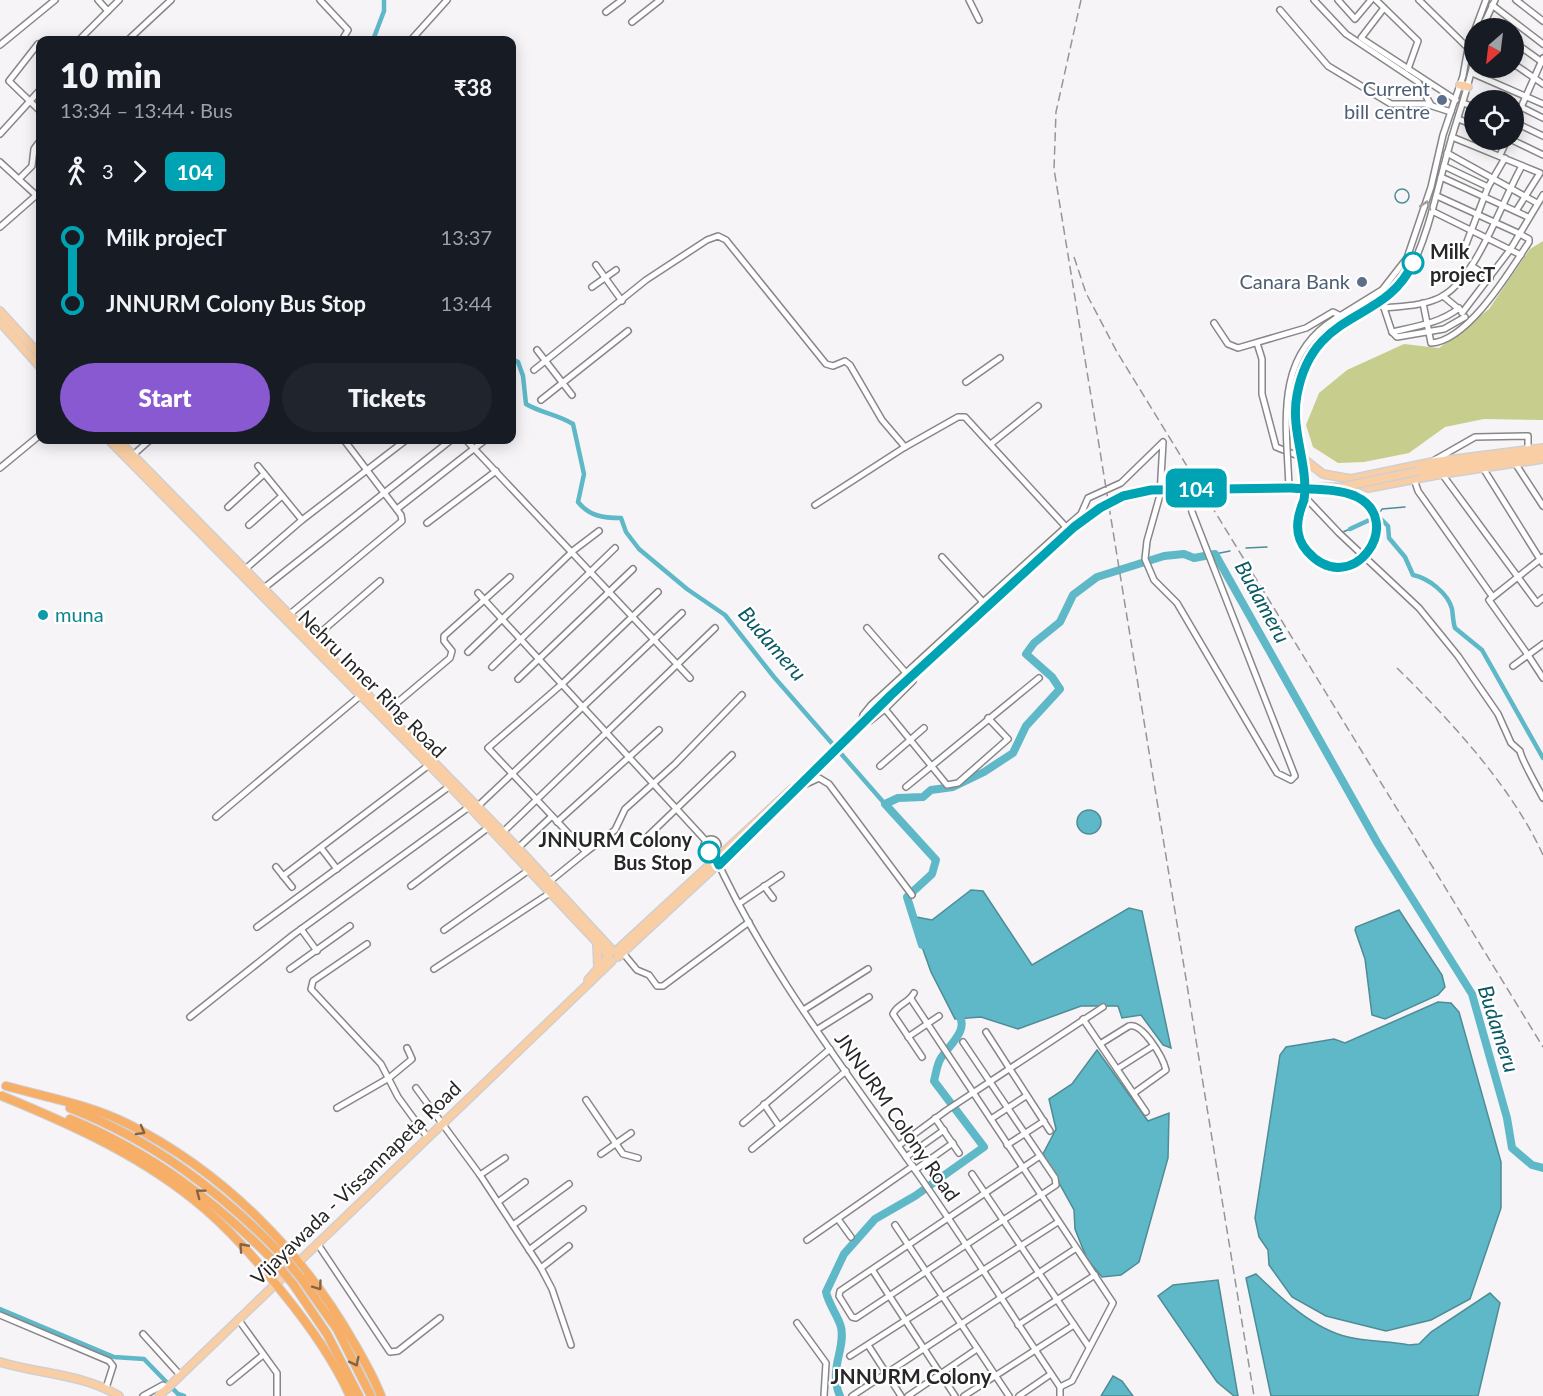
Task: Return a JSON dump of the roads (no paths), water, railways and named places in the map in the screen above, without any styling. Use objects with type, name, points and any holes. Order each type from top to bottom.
[{"type":"highway","points":[[3,1086],[94,1118],[156,1150],[224,1198],[283,1256],[300,1278],[337,1329],[371,1396]]},
{"type":"highway","points":[[3,1086],[86,1108],[126,1123],[155,1139],[231,1195],[299,1260],[349,1334],[381,1396]]},
{"type":"highway","points":[[1,1095],[91,1128],[150,1159],[214,1204],[274,1261],[292,1284],[327,1334],[360,1396]]},
{"type":"highway","points":[[1,1095],[68,1123],[165,1178],[223,1225],[275,1283],[317,1338],[350,1396]]},
{"type":"main road","points":[[0,311],[36,352]]},
{"type":"main road","points":[[0,322],[36,362]]},
{"type":"main road","name":"Nehru Inner Ring Road","points":[[113,444],[243,571],[360,696],[450,786],[597,944],[614,953]]},
{"type":"main road","points":[[122,444],[243,571],[290,614],[518,848],[614,953],[716,858],[787,800],[801,782],[862,722],[1088,516],[1111,502],[1137,492],[1187,488],[1341,487],[1418,471],[1543,453]]},
{"type":"main road","points":[[1300,457],[1323,474],[1352,479],[1432,462],[1543,448]]},
{"type":"main road","points":[[1352,479],[1360,487],[1368,488],[1543,459]]},
{"type":"main road","points":[[597,944],[598,967]]},
{"type":"main road","name":"Vijayawada - Vissannapeta Road","points":[[577,994],[598,967],[614,953]]},
{"type":"main road","name":"Vijayawada - Vissannapeta Road","points":[[159,1396],[577,994],[614,953]]},
{"type":"main road","points":[[0,1362],[106,1388],[119,1396]]},
{"type":"street","points":[[0,45],[55,0]]},
{"type":"street","points":[[98,0],[108,11]]},
{"type":"street","points":[[83,36],[119,0]]},
{"type":"street","points":[[132,36],[171,0]]},
{"type":"street","points":[[320,0],[348,30],[344,36]]},
{"type":"street","points":[[415,36],[447,0]]},
{"type":"street","points":[[606,12],[622,0]]},
{"type":"street","points":[[632,22],[660,0]]},
{"type":"street","points":[[969,0],[979,20]]},
{"type":"street","points":[[1314,0],[1346,34],[1418,82],[1431,105]]},
{"type":"street","points":[[1338,0],[1355,19],[1371,0]]},
{"type":"street","points":[[1376,0],[1418,41],[1408,69]]},
{"type":"street","points":[[1419,0],[1464,44]]},
{"type":"street","points":[[1479,18],[1486,0]]},
{"type":"street","points":[[1516,0],[1543,21]]},
{"type":"street","points":[[1486,18],[1493,2],[1543,44]]},
{"type":"street","points":[[1384,8],[1361,38],[1456,100]]},
{"type":"street","points":[[1280,10],[1331,68],[1390,104],[1431,105],[1451,112]]},
{"type":"street","points":[[36,47],[9,81],[36,107]]},
{"type":"street","points":[[1524,49],[1542,61],[1524,100]]},
{"type":"street","points":[[1524,72],[1543,84]]},
{"type":"street","points":[[1465,78],[1464,86],[1463,103],[1447,153],[1437,196],[1410,270],[1380,301],[1324,337],[1306,364],[1295,413],[1300,457],[1305,497],[1297,523],[1305,548],[1325,565],[1339,567],[1351,565],[1371,551],[1376,538],[1375,521],[1369,507],[1357,497],[1336,491],[1290,488],[1286,420],[1292,372],[1308,341],[1320,329],[1382,290],[1407,258],[1418,232],[1451,112],[1456,100],[1464,86],[1469,78]]},
{"type":"street","points":[[1484,78],[1543,104]]},
{"type":"street","points":[[0,134],[36,96]]},
{"type":"street","points":[[1524,108],[1543,118]]},
{"type":"street","points":[[1458,118],[1464,121]]},
{"type":"street","points":[[1524,127],[1543,136]]},
{"type":"street","points":[[1452,136],[1542,174],[1515,212]]},
{"type":"street","points":[[19,179],[32,166],[36,146]]},
{"type":"street","points":[[1524,146],[1543,155]]},
{"type":"street","points":[[1462,252],[1473,231],[1484,197],[1504,150]]},
{"type":"street","points":[[1447,153],[1524,198],[1537,203]]},
{"type":"street","points":[[0,162],[36,192]]},
{"type":"street","points":[[1444,166],[1488,187]]},
{"type":"street","points":[[1384,308],[1424,303],[1443,296],[1472,266],[1508,189],[1522,166]]},
{"type":"street","points":[[1441,177],[1528,217]]},
{"type":"street","points":[[1424,303],[1429,341],[1434,343],[1459,332],[1464,315],[1510,250],[1518,233],[1543,195]]},
{"type":"street","points":[[1380,301],[1392,332],[1397,337],[1427,334],[1444,329],[1464,315],[1521,255],[1529,240],[1437,196]]},
{"type":"street","points":[[0,227],[36,197]]},
{"type":"street","points":[[1432,211],[1521,255]]},
{"type":"street","points":[[534,370],[646,280],[714,236],[723,237],[826,364],[833,366],[845,361],[850,365],[882,420],[905,447]]},
{"type":"street","points":[[596,265],[622,301]]},
{"type":"street","points":[[1472,266],[1490,278]]},
{"type":"street","points":[[592,287],[616,270]]},
{"type":"street","points":[[1443,296],[1464,315]]},
{"type":"street","points":[[1214,323],[1228,345],[1238,348],[1306,328],[1333,312],[1338,318]]},
{"type":"street","points":[[1392,332],[1428,323],[1451,314],[1464,315]]},
{"type":"street","points":[[541,400],[628,331]]},
{"type":"street","points":[[1257,343],[1262,359],[1262,394],[1276,447],[1300,457]]},
{"type":"street","points":[[537,350],[572,395]]},
{"type":"street","points":[[966,382],[1000,358]]},
{"type":"street","points":[[992,443],[1038,406]]},
{"type":"street","points":[[815,505],[905,447],[962,416],[992,443],[1066,527]]},
{"type":"street","points":[[1432,462],[1475,436],[1528,436],[1528,450]]},
{"type":"street","points":[[0,468],[36,438]]},
{"type":"street","points":[[867,628],[906,673],[913,681],[870,722],[862,722],[863,715],[871,705],[906,673],[983,602],[1081,514],[1089,498],[1121,483],[1163,442],[1160,495],[1146,541],[1147,568],[1154,580],[1177,603],[1277,774],[1292,780],[1295,776],[1192,512],[1187,488]]},
{"type":"street","points":[[133,455],[145,444]]},
{"type":"street","points":[[290,614],[400,523],[402,518],[347,444]]},
{"type":"street","points":[[243,571],[302,520],[401,444]]},
{"type":"street","points":[[264,588],[446,444]]},
{"type":"street","points":[[470,444],[630,617],[690,678]]},
{"type":"street","points":[[396,509],[481,444]]},
{"type":"street","points":[[1515,463],[1543,506]]},
{"type":"street","points":[[258,466],[302,520]]},
{"type":"street","points":[[1483,468],[1542,560],[1492,596],[1490,603],[1543,678]]},
{"type":"street","points":[[427,523],[496,471]]},
{"type":"street","points":[[228,507],[264,474]]},
{"type":"street","points":[[1442,474],[1537,603],[1543,598]]},
{"type":"street","points":[[1414,479],[1418,491],[1492,596]]},
{"type":"street","points":[[249,525],[282,496]]},
{"type":"street","points":[[1305,497],[1339,533],[1419,608],[1444,638],[1498,714],[1511,743],[1520,751],[1521,758],[1527,764],[1543,798]]},
{"type":"street","points":[[468,652],[504,620],[572,552],[599,531]]},
{"type":"street","points":[[492,667],[615,548]]},
{"type":"street","points":[[942,557],[983,602]]},
{"type":"street","points":[[518,679],[633,569]]},
{"type":"street","points":[[386,713],[450,658],[452,651],[444,641],[444,636],[510,577]]},
{"type":"street","points":[[314,639],[380,581]]},
{"type":"street","points":[[586,852],[488,748],[562,684],[658,592]]},
{"type":"street","points":[[478,593],[706,841]]},
{"type":"street","points":[[477,807],[682,613]]},
{"type":"street","points":[[502,833],[715,627]]},
{"type":"street","points":[[1513,666],[1543,644]]},
{"type":"street","points":[[906,787],[1039,678]]},
{"type":"street","points":[[549,882],[615,830],[625,809],[654,784],[742,695]]},
{"type":"street","points":[[216,818],[360,696]]},
{"type":"street","points":[[885,709],[947,785],[958,783],[1008,739],[988,718]]},
{"type":"street","points":[[880,766],[924,728]]},
{"type":"street","points":[[557,822],[658,730]]},
{"type":"street","points":[[646,838],[732,754]]},
{"type":"street","points":[[284,876],[429,765]]},
{"type":"street","points":[[801,782],[806,784],[819,778],[829,784],[912,895]]},
{"type":"street","points":[[256,927],[450,786]]},
{"type":"street","points":[[190,1017],[301,929],[469,807]]},
{"type":"street","points":[[518,848],[552,816]]},
{"type":"street","points":[[411,886],[489,828]]},
{"type":"street","points":[[706,841],[712,839],[717,843],[716,858]]},
{"type":"street","points":[[706,841],[705,849],[716,858]]},
{"type":"street","points":[[321,848],[337,870]]},
{"type":"street","name":"JNNURM Colony Road","points":[[716,858],[749,922],[830,1049],[949,1219],[1060,1387]]},
{"type":"street","points":[[276,867],[292,887]]},
{"type":"street","points":[[444,930],[529,870]]},
{"type":"street","points":[[740,903],[781,875]]},
{"type":"street","points":[[764,886],[773,898]]},
{"type":"street","points":[[434,969],[550,892]]},
{"type":"street","points":[[614,953],[637,970],[650,975],[657,986],[663,986],[749,922]]},
{"type":"street","points":[[290,969],[350,926]]},
{"type":"street","points":[[301,929],[316,951]]},
{"type":"street","points":[[367,944],[313,981],[311,989],[381,1064],[398,1097],[428,1138]]},
{"type":"street","points":[[805,1009],[868,969]]},
{"type":"street","points":[[922,1057],[893,1014],[895,1009],[913,996],[927,1024],[1113,1303],[1072,1381],[1060,1387],[1060,1396]]},
{"type":"street","points":[[818,1029],[869,997]]},
{"type":"street","points":[[898,1146],[957,1103],[993,1082],[1083,1019],[1103,1008]]},
{"type":"street","points":[[908,1037],[939,1016]]},
{"type":"street","points":[[1083,1019],[1146,1112]]},
{"type":"street","points":[[1100,1044],[1133,1024],[1141,1028],[1166,1070],[1134,1093]]},
{"type":"street","points":[[986,1032],[1050,1131]]},
{"type":"street","points":[[963,1042],[993,1082],[1057,1182],[1041,1196],[856,1318],[848,1311],[838,1293],[1040,1156]]},
{"type":"street","points":[[1118,1070],[1153,1046]]},
{"type":"street","points":[[337,1108],[389,1078],[412,1059],[407,1048]]},
{"type":"street","points":[[743,1123],[830,1049]]},
{"type":"street","points":[[752,1149],[846,1071]]},
{"type":"street","points":[[416,1088],[480,1175],[541,1268],[552,1289],[571,1345]]},
{"type":"street","points":[[991,1119],[1026,1096]]},
{"type":"street","points":[[586,1100],[625,1156],[638,1158]]},
{"type":"street","points":[[764,1104],[779,1126]]},
{"type":"street","points":[[935,1118],[959,1153]]},
{"type":"street","points":[[1007,1145],[1044,1121]]},
{"type":"street","points":[[906,1157],[944,1130]]},
{"type":"street","points":[[601,1154],[632,1133]]},
{"type":"street","points":[[807,1240],[953,1143]]},
{"type":"street","points":[[480,1175],[506,1158]]},
{"type":"street","points":[[972,1174],[1089,1347]]},
{"type":"street","points":[[498,1202],[525,1182]]},
{"type":"street","points":[[513,1225],[569,1184]]},
{"type":"street","points":[[529,1250],[583,1209]]},
{"type":"street","points":[[838,1219],[851,1237]]},
{"type":"street","points":[[850,1356],[1058,1222]]},
{"type":"street","points":[[895,1225],[1009,1396]]},
{"type":"street","points":[[317,1243],[390,1352],[398,1351],[440,1318]]},
{"type":"street","points":[[541,1268],[569,1246]]},
{"type":"street","points":[[852,1396],[1075,1249]]},
{"type":"street","points":[[873,1270],[955,1396]]},
{"type":"street","points":[[1018,1325],[1095,1275]]},
{"type":"street","points":[[0,1316],[110,1361],[113,1366],[106,1388]]},
{"type":"street","points":[[238,1319],[277,1373],[277,1396]]},
{"type":"street","points":[[797,1323],[826,1363],[824,1396]]},
{"type":"street","points":[[964,1396],[1074,1325]]},
{"type":"street","points":[[143,1334],[181,1376]]},
{"type":"street","points":[[868,1345],[902,1396]]},
{"type":"street","points":[[908,1396],[977,1349]]},
{"type":"street","points":[[230,1382],[263,1355]]},
{"type":"street","points":[[1019,1396],[1051,1374]]},
{"type":"street","points":[[146,1394],[163,1385],[170,1386]]},
{"type":"water","points":[[1089,810],[1097,814],[1101,822],[1097,830],[1089,834],[1081,830],[1077,822],[1081,814]]},
{"type":"water","points":[[971,890],[983,891],[1032,965],[1129,908],[1142,911],[1171,1048],[1163,1045],[1141,1015],[1122,1018],[1118,1006],[1081,1006],[1018,1029],[981,1017],[955,1019],[931,972],[911,916],[932,920]]},
{"type":"water","points":[[1399,910],[1442,975],[1445,987],[1438,995],[1385,1019],[1372,1015],[1365,959],[1355,930],[1356,927]]},
{"type":"water","points":[[1438,1002],[1451,1003],[1459,1012],[1501,1162],[1501,1208],[1470,1299],[1431,1320],[1386,1331],[1326,1316],[1292,1297],[1269,1265],[1268,1250],[1259,1237],[1255,1218],[1280,1055],[1286,1047],[1334,1039],[1345,1043]]},
{"type":"water","points":[[1097,1050],[1148,1121],[1169,1113],[1168,1158],[1139,1262],[1121,1275],[1102,1277],[1087,1259],[1075,1229],[1074,1210],[1043,1154],[1056,1129],[1049,1099],[1072,1084]]},
{"type":"water","points":[[1256,1274],[1298,1312],[1322,1327],[1356,1339],[1409,1345],[1419,1344],[1431,1332],[1490,1293],[1500,1303],[1478,1396],[1271,1396],[1246,1278]]},
{"type":"water","points":[[1218,1280],[1238,1396],[1234,1396],[1217,1382],[1158,1296],[1173,1285]]},
{"type":"water","points":[[1113,1376],[1122,1381],[1133,1396],[1101,1396]]},
{"type":"waterway","name":"Budameru","points":[[375,36],[384,11],[384,0]]},
{"type":"waterway","points":[[1402,189],[1407,191],[1409,196],[1407,201],[1402,203],[1397,201],[1395,196],[1397,191],[1402,189]]},
{"type":"waterway","name":"Budameru","points":[[516,361],[523,376],[526,404],[573,424],[584,474],[578,502],[582,507],[597,515],[621,518],[626,532],[639,549],[687,589],[725,615],[774,677],[885,804]]},
{"type":"waterway","points":[[1378,516],[1382,509],[1405,507]]},
{"type":"waterway","points":[[1350,529],[1378,516],[1388,526],[1389,538],[1405,557],[1413,575],[1431,583],[1442,592],[1450,603],[1455,628],[1482,650],[1543,758]]},
{"type":"waterway","points":[[1343,532],[1350,529]]},
{"type":"waterway","points":[[1246,548],[1267,547]]},
{"type":"waterway","points":[[1215,554],[1230,551]]},
{"type":"waterway","name":"Budameru","points":[[922,945],[907,897],[932,874],[936,860],[885,804],[898,798],[923,797],[931,790],[953,787],[984,772],[1013,753],[1026,726],[1060,689],[1052,677],[1026,654],[1034,643],[1060,622],[1073,595],[1097,577],[1164,556],[1184,554],[1194,558],[1215,554],[1378,844],[1472,994],[1507,1118],[1512,1148],[1532,1165],[1543,1168]]},
{"type":"waterway","points":[[840,1396],[836,1368],[842,1335],[841,1327],[826,1292],[844,1254],[875,1219],[915,1196],[984,1147],[934,1081],[940,1060],[958,1036],[962,1024],[957,1012]]},
{"type":"waterway","points":[[0,1309],[114,1357],[144,1359],[178,1394],[184,1396]]},
{"type":"railway","points":[[1081,0],[1056,112],[1054,169],[1254,1396]]},
{"type":"railway","points":[[1074,257],[1086,293],[1117,352],[1543,1047]]},
{"type":"railway","points":[[1397,668],[1458,732],[1497,780],[1515,804],[1543,855]]},
{"type":"place","name":"Current bill centre","points":[[1442,100]]},
{"type":"place","name":"Milk projecT","points":[[1413,263]]},
{"type":"place","name":"Canara Bank","points":[[1362,282]]},
{"type":"place","name":"muna","points":[[43,615]]},
{"type":"place","name":"JNNURM Colony Bus Stop","points":[[709,852]]},
{"type":"district","name":"JNNURM Colony","points":[[911,1377]]}]
